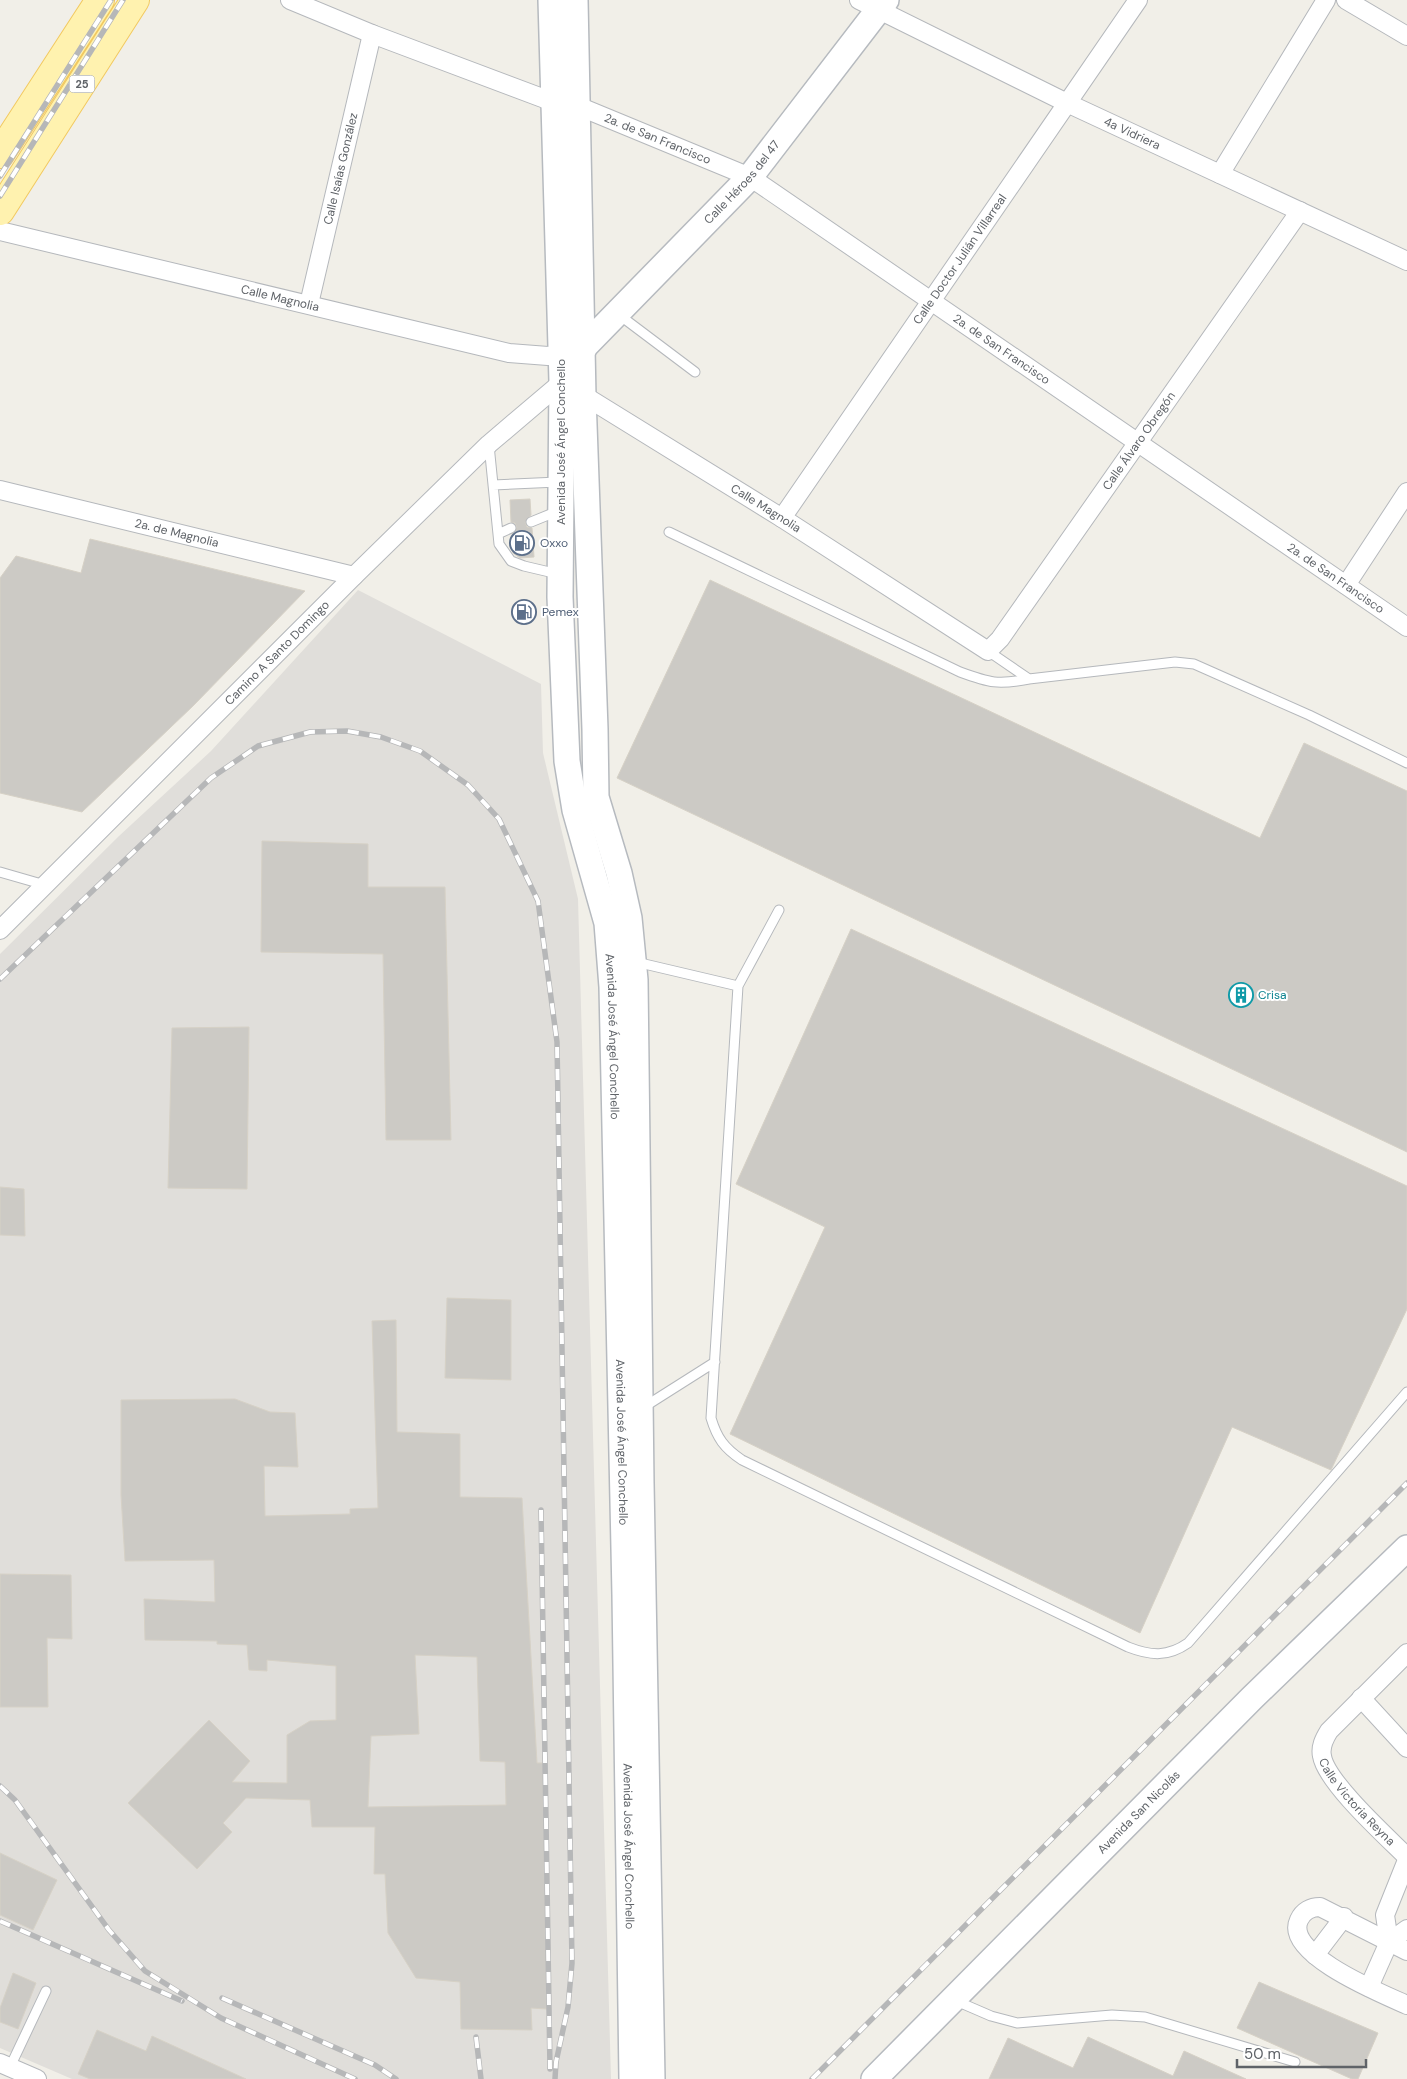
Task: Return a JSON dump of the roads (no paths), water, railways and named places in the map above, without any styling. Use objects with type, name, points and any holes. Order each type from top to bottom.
[{"type":"main road","name":"25","points":[[1,148],[86,0]]},
{"type":"main road","name":"25","points":[[1,148],[100,0]]},
{"type":"main road","name":"25","points":[[5,202],[136,0]]},
{"type":"main road","name":"25","points":[[5,202],[35,174],[43,163],[148,0]]},
{"type":"main road","name":"Avenida José Ángel Conchello","points":[[551,0],[553,102],[572,353],[583,397],[596,797],[619,873],[629,918],[634,962],[652,2079]]},
{"type":"main road","name":"Avenida José Ángel Conchello","points":[[572,353],[578,106],[575,0]]},
{"type":"main road","name":"Calle Héroes del 47","points":[[562,382],[572,353],[617,313],[750,177],[875,3]]},
{"type":"main road","name":"Avenida José Ángel Conchello","points":[[562,382],[560,574],[569,782],[607,923],[611,960],[625,1595],[632,2079]]},
{"type":"main road","name":"Avenida San Nicolás","points":[[874,2079],[1252,1698],[1407,1548]]},
{"type":"street","points":[[290,0],[372,34],[553,102]]},
{"type":"street","name":"Calle Doctor Julián Villarreal","points":[[782,518],[1138,0]]},
{"type":"street","points":[[1220,174],[1326,0]]},
{"type":"street","points":[[1346,0],[1407,36]]},
{"type":"street","name":"4a Vidriera","points":[[875,3],[1067,103],[1407,261]]},
{"type":"street","name":"Calle Isaías González","points":[[309,304],[372,34]]},
{"type":"street","name":"2a. de San Francisco","points":[[578,106],[750,177],[1407,627]]},
{"type":"street","name":"Calle Álvaro Obregón","points":[[988,651],[1000,639],[1300,211]]},
{"type":"street","name":"Calle Magnolia","points":[[0,231],[509,353],[572,353]]},
{"type":"street","name":"Calle Magnolia","points":[[562,382],[583,397],[782,518],[968,640],[988,651]]},
{"type":"street","name":"Camino A Santo Domingo","points":[[0,930],[488,444],[562,382]]},
{"type":"street","name":"2a. de Magnolia","points":[[0,490],[354,576]]},
{"type":"street","points":[[1346,585],[1407,492]]},
{"type":"street","name":"Calle Victoria Reyna","points":[[1407,1652],[1329,1731],[1321,1747],[1322,1757],[1330,1776],[1407,1859]]},
{"type":"street","points":[[1361,1698],[1407,1748]]},
{"type":"street","points":[[1389,1942],[1385,1915],[1407,1859]]},
{"type":"street","points":[[1407,1951],[1320,1906],[1312,1907],[1300,1918],[1297,1934],[1301,1942],[1314,1955],[1370,1987],[1407,2005]]},
{"type":"street","points":[[1314,1955],[1344,1917]]},
{"type":"street","points":[[1370,1987],[1389,1942],[1407,1929]]},
{"type":"street","points":[[5,2065],[36,2079]]},
{"type":"lane","points":[[617,313],[696,372]]},
{"type":"lane","points":[[488,444],[499,544],[511,561],[560,574]]},
{"type":"lane","points":[[493,485],[561,481]]},
{"type":"lane","points":[[531,522],[561,510]]},
{"type":"lane","points":[[498,534],[512,528]]},
{"type":"lane","points":[[668,532],[960,672],[988,682],[1004,684],[1029,679],[1176,662],[1194,664],[1407,763]]},
{"type":"lane","points":[[988,651],[1029,679]]},
{"type":"lane","points":[[0,872],[45,885]]},
{"type":"lane","points":[[779,910],[738,986],[711,1418],[716,1434],[726,1449],[734,1455],[1128,1647],[1160,1655],[1177,1650],[1188,1643],[1407,1392]]},
{"type":"lane","points":[[634,962],[738,986]]},
{"type":"lane","points":[[640,1410],[715,1362]]},
{"type":"lane","points":[[5,2065],[46,1991]]},
{"type":"lane","points":[[954,2000],[991,2016],[1017,2023],[1112,2015],[1145,2017],[1295,2062]]},
{"type":"railway","points":[[0,176],[111,0]]},
{"type":"railway","points":[[0,196],[123,0]]},
{"type":"railway","points":[[0,979],[211,778],[258,746],[310,732],[347,731],[381,737],[420,751],[468,785],[499,819],[538,901],[557,1042],[572,1963],[568,2007],[556,2062],[555,2079]]},
{"type":"railway","points":[[812,2079],[1407,1483]]},
{"type":"railway","points":[[541,1510],[550,2069]]},
{"type":"railway","points":[[0,1786],[15,1800],[109,1930],[145,1971],[221,2018],[355,2079]]},
{"type":"railway","points":[[0,1921],[182,2001]]},
{"type":"railway","points":[[222,1998],[375,2065],[396,2079]]},
{"type":"railway","points":[[476,2037],[481,2079]]},
{"type":"place","name":"Oxxo","points":[[522,543]]},
{"type":"place","name":"Pemex","points":[[524,612]]},
{"type":"place","name":"Crisa","points":[[1241,995]]}]
